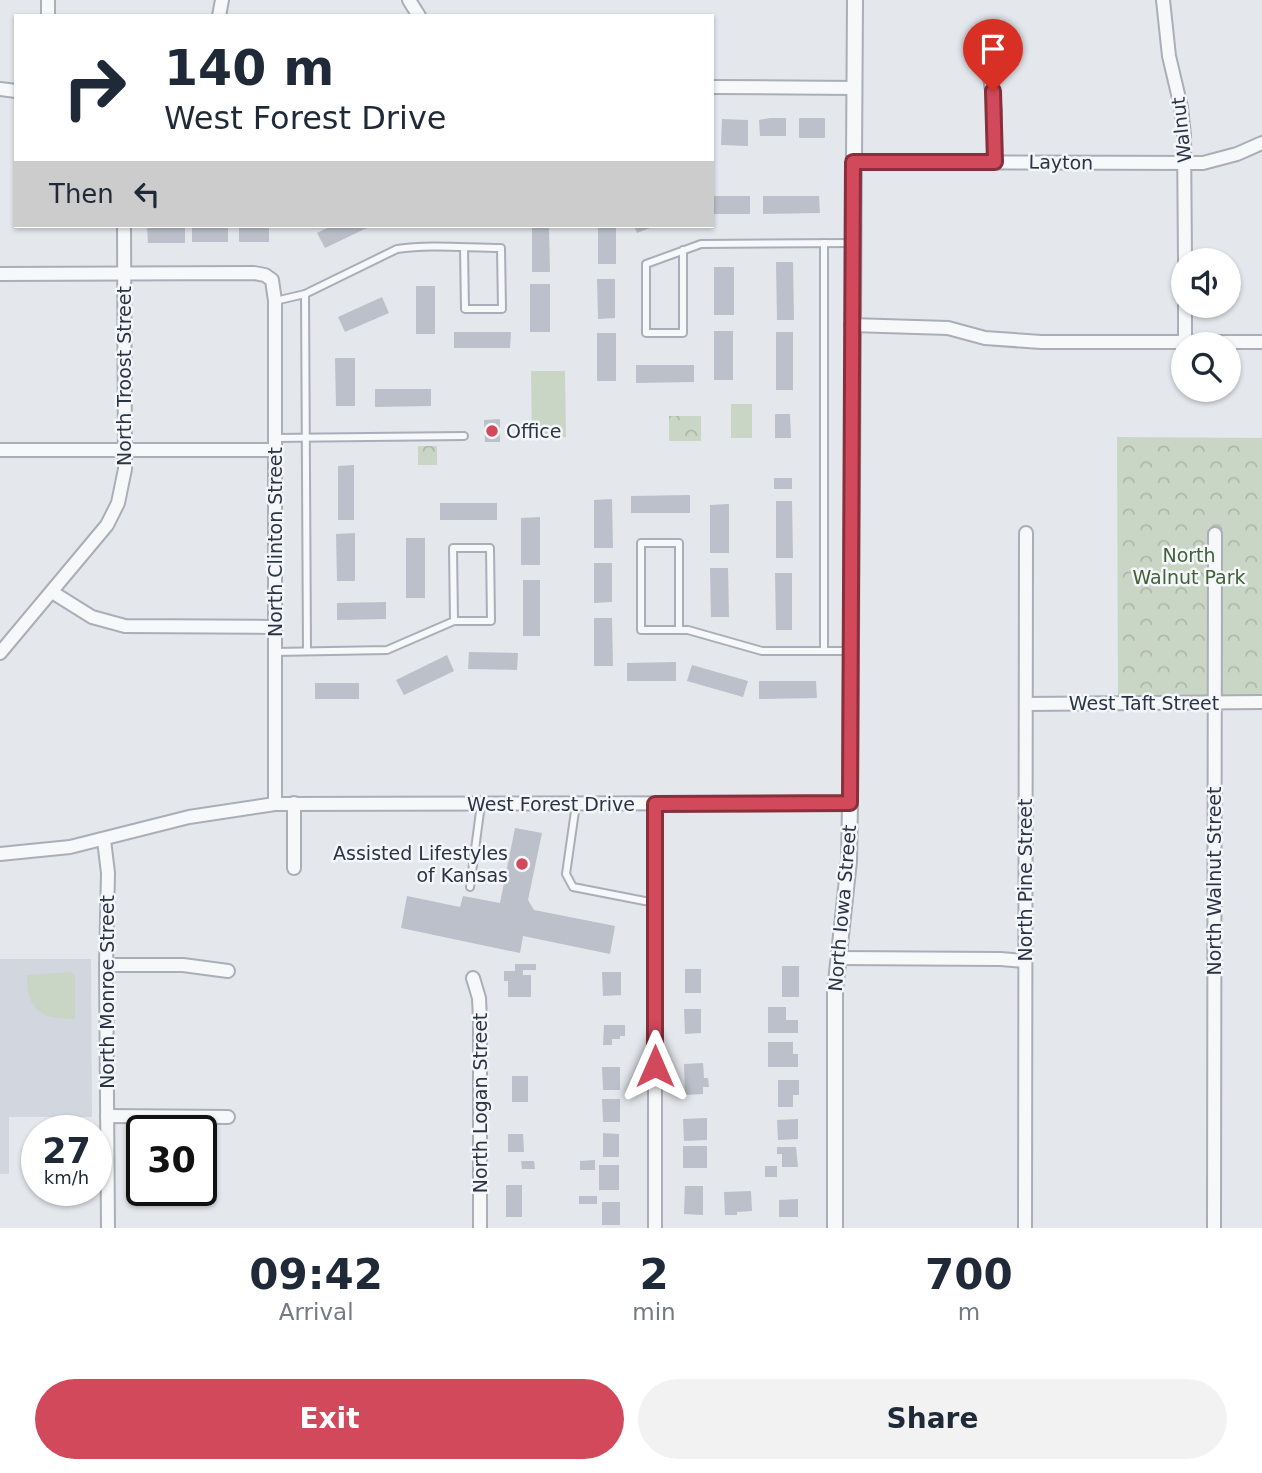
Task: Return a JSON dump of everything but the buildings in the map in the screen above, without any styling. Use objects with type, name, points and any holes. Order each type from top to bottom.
[{"type":"street","name":"North Iowa Street","points":[[835,1228],[835,991],[849,861],[850,803],[855,0]]},
{"type":"street","name":"Walnut","points":[[1163,0],[1169,56],[1181,107],[1185,164],[1185,248]]},
{"type":"street","points":[[989,70],[995,111],[995,162]]},
{"type":"street","points":[[714,87],[854,88]]},
{"type":"street","name":"Layton","points":[[853,162],[1185,164],[1221,159],[1262,143]]},
{"type":"street","name":"North Troost Street","points":[[0,653],[107,525],[122,488],[125,450],[124,228]]},
{"type":"street","name":"North Clinton Street","points":[[125,274],[254,273],[265,275],[272,280],[275,300],[275,804]]},
{"type":"street","points":[[0,274],[125,274]]},
{"type":"street","points":[[851,325],[948,328],[985,338],[1041,342],[1171,342]]},
{"type":"street","points":[[1241,342],[1262,342]]},
{"type":"street","points":[[0,450],[125,450],[275,444]]},
{"type":"street","name":"North Pine Street","points":[[1025,1228],[1026,533]]},
{"type":"street","name":"North Walnut Street","points":[[1214,1228],[1215,534]]},
{"type":"street","points":[[52,592],[92,617],[125,626],[275,627]]},
{"type":"street","name":"West Taft Street","points":[[1026,704],[1262,702]]},
{"type":"street","points":[[294,803],[294,868]]},
{"type":"street","name":"West Forest Drive","points":[[0,854],[104,840],[190,817],[275,804],[850,803]]},
{"type":"street","points":[[655,804],[655,1228]]},
{"type":"street","name":"North Monroe Street","points":[[104,840],[108,873],[107,1115]]},
{"type":"street","points":[[838,958],[1001,958],[1024,961]]},
{"type":"street","points":[[106,965],[183,965],[228,971]]},
{"type":"street","name":"North Logan Street","points":[[474,978],[480,1019],[480,1228]]},
{"type":"street","points":[[112,1116],[228,1117]]},
{"type":"street","name":"North Monroe Street","points":[[108,1206],[108,1228]]},
{"type":"lane","points":[[824,243],[824,651]]},
{"type":"lane","points":[[683,250],[683,333],[646,333],[646,264],[683,250],[701,244],[852,243]]},
{"type":"lane","points":[[275,300],[305,294],[397,249],[411,247],[464,247],[501,248],[502,309],[465,309],[464,247]]},
{"type":"lane","points":[[305,294],[307,651]]},
{"type":"lane","points":[[275,444],[307,438],[464,436]]},
{"type":"lane","points":[[679,630],[679,543],[641,543],[641,630],[679,630],[688,630],[762,651],[849,651]]},
{"type":"lane","points":[[275,652],[387,650],[454,621],[491,621],[490,548],[453,548],[454,621]]},
{"type":"lane","points":[[470,887],[481,804]]},
{"type":"lane","points":[[576,804],[566,874],[573,887],[655,904]]},
{"type":"shaded area","points":[[0,959],[91,959],[92,1115],[9,1117],[9,1174],[0,1174]]},
{"type":"green space","points":[[531,371],[565,371],[566,437],[532,438]]},
{"type":"green space","points":[[731,404],[752,404],[752,438],[731,438]]},
{"type":"green space","points":[[669,416],[701,416],[701,441],[669,441]]},
{"type":"green space","name":"North Walnut Park","points":[[1117,437],[1262,438],[1262,695],[1118,695]]},
{"type":"green space","points":[[418,446],[437,446],[437,465],[418,465]]},
{"type":"green space","points":[[70,972],[75,976],[75,1019],[44,1015],[33,1005],[27,975]]},
{"type":"place","name":"Office","points":[[492,431]]},
{"type":"place","name":"Assisted Lifestyles of Kansas","points":[[522,864]]},
{"type":"route","points":[[655,1066],[655,804],[850,803],[853,162],[995,162],[993,91]]}]
